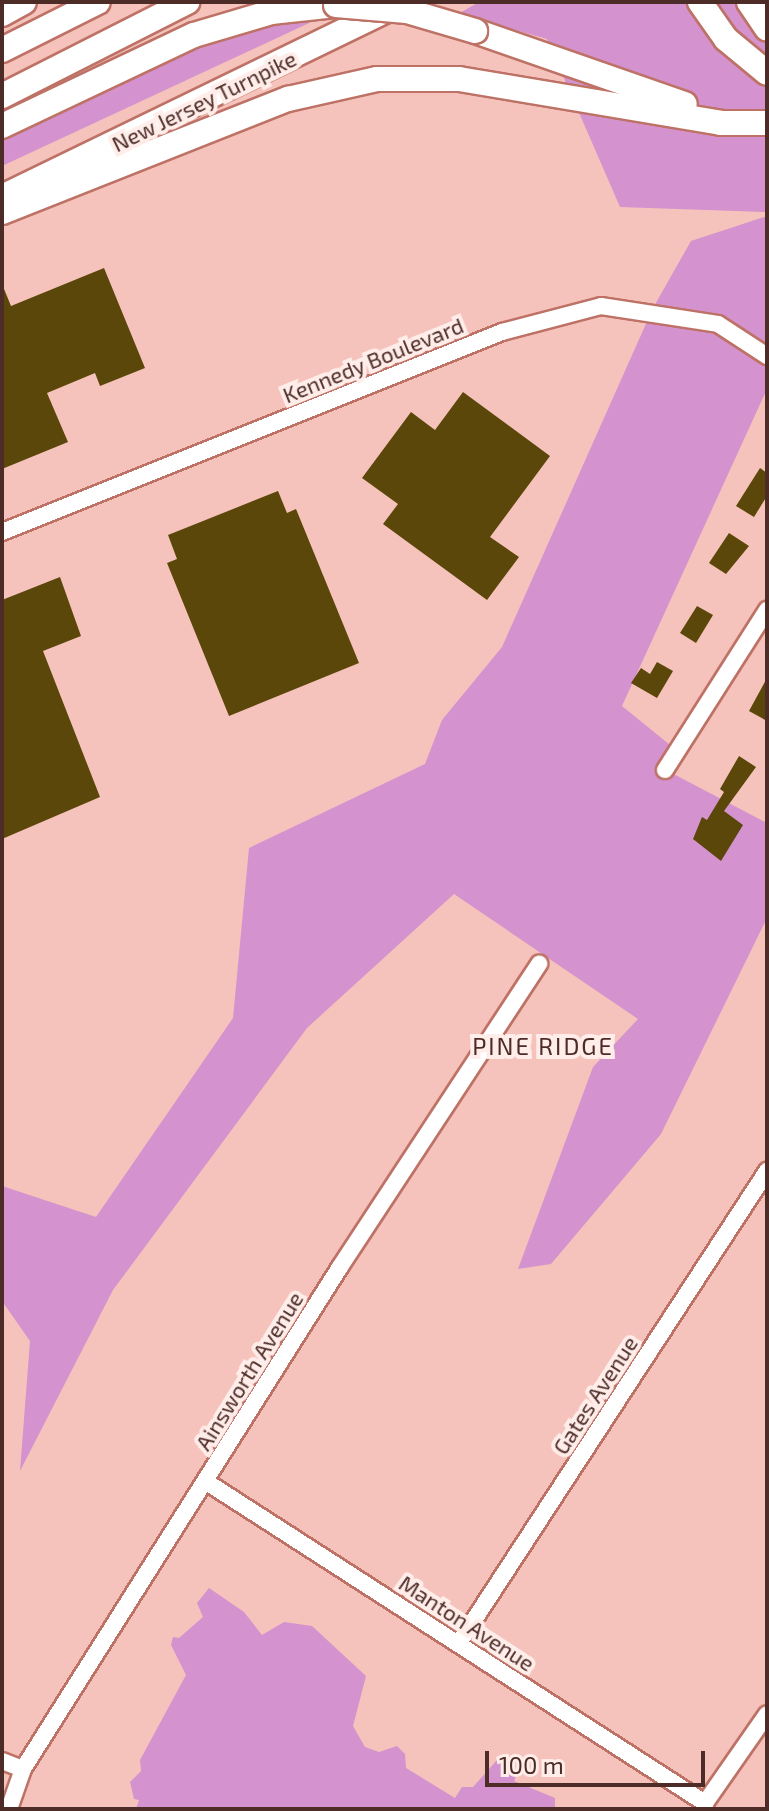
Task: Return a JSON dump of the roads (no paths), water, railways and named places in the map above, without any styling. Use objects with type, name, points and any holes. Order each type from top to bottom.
[{"type":"highway","points":[[2,14],[24,2]]},
{"type":"highway","points":[[2,50],[98,2]]},
{"type":"highway","points":[[2,96],[187,2]]},
{"type":"highway","name":"New Jersey Turnpike","points":[[2,197],[254,79],[404,2]]},
{"type":"highway","points":[[700,2],[726,39],[767,73]]},
{"type":"highway","points":[[749,2],[767,29]]},
{"type":"highway","points":[[2,126],[194,35],[271,12],[336,5],[407,11],[475,31],[672,101],[758,122]]},
{"type":"highway","points":[[2,212],[288,99],[377,79],[459,79],[721,123],[758,122]]},
{"type":"street","name":"Kennedy Boulevard","points":[[2,532],[502,332],[601,306],[718,324],[767,356]]},
{"type":"street","points":[[665,770],[767,610]]},
{"type":"street","name":"Ainsworth Avenue","points":[[9,1809],[23,1769],[539,964]]},
{"type":"street","name":"Gates Avenue","points":[[459,1643],[767,1171]]},
{"type":"street","name":"Manton Avenue","points":[[205,1481],[705,1803],[767,1714]]},
{"type":"street","points":[[2,1761],[23,1769]]},
{"type":"district","name":"PINE RIDGE","points":[[543,1046]]}]
